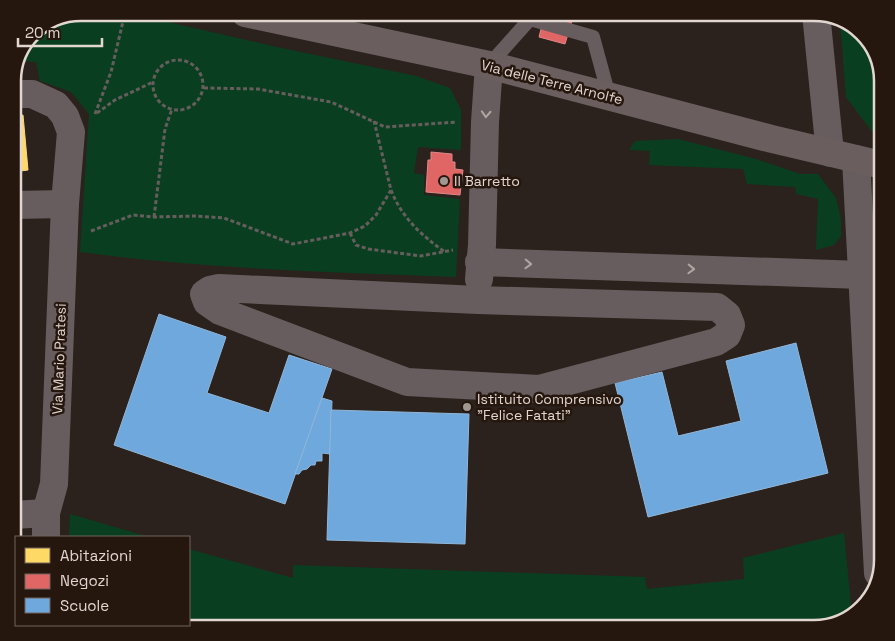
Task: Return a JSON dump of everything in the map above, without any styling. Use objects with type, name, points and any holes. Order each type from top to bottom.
[{"type":"street","name":"Via delle Terre Arnolfe","points":[[286,21],[489,66],[874,163]]},
{"type":"street","points":[[817,21],[830,153]]},
{"type":"street","points":[[469,256],[482,246],[485,122],[489,66]]},
{"type":"street","name":"Via Mario Pratesi","points":[[21,94],[32,94],[56,105],[65,116],[71,132],[65,204],[54,484],[46,525],[21,517]]},
{"type":"street","points":[[856,159],[874,498]]},
{"type":"street","points":[[21,205],[65,204]]},
{"type":"street","points":[[469,256],[862,274]]},
{"type":"street","points":[[469,256],[478,300]]},
{"type":"street","points":[[219,288],[235,288],[478,300],[717,307],[727,315],[731,325],[727,335],[716,342],[539,389],[407,382],[228,315],[207,302],[204,294],[219,288]]},
{"type":"lane","points":[[489,66],[528,21]]},
{"type":"lane","points":[[537,21],[593,37],[609,96]]},
{"type":"path","points":[[95,114],[112,72],[123,21]]},
{"type":"path","points":[[186,61],[200,71],[204,88],[196,103],[189,108],[180,110],[172,109],[160,102],[154,90],[153,82],[161,67],[168,62],[186,61]]},
{"type":"path","points":[[89,120],[116,100],[153,82]]},
{"type":"path","points":[[204,88],[258,88],[330,102],[385,126],[458,122]]},
{"type":"path","points":[[154,217],[165,129],[172,109]]},
{"type":"path","points":[[374,121],[391,190],[398,206],[423,237],[444,252]]},
{"type":"path","points":[[88,232],[133,215],[154,217],[196,216],[224,218],[293,244],[350,233],[365,226],[376,215],[391,190]]},
{"type":"path","points":[[350,233],[356,245],[368,250],[421,256],[444,252],[469,256]]},
{"type":"green space","points":[[164,21],[416,76],[450,88],[461,110],[461,150],[418,147],[414,173],[424,175],[424,195],[460,199],[456,277],[221,266],[80,252],[89,114],[71,92],[40,81],[36,62],[25,61],[31,48],[48,31],[69,22]]},
{"type":"green space","points":[[841,27],[864,48],[872,66],[874,81],[874,133],[846,97]]},
{"type":"green space","points":[[678,139],[756,159],[800,174],[818,174],[836,198],[841,219],[841,236],[834,245],[816,250],[818,199],[796,194],[795,187],[747,184],[743,169],[649,165],[650,151],[629,150],[635,141]]},
{"type":"green space","points":[[70,514],[146,536],[69,536]]},
{"type":"green space","points":[[844,533],[851,607],[833,617],[814,620],[190,620],[190,549],[293,578],[293,565],[645,577],[647,589],[744,579],[743,558]]},
{"type":"building: Abitazioni","points":[[21,115],[23,115],[28,170],[21,171]]},
{"type":"building: Negozi","points":[[543,21],[572,21],[565,44],[539,37]]},
{"type":"building: Negozi","name":"Il Barretto","points":[[431,152],[452,154],[452,162],[455,162],[455,169],[463,170],[460,195],[426,192],[428,160],[431,160]]},
{"type":"building: Scuole","points":[[159,314],[226,337],[207,393],[269,413],[289,355],[332,369],[285,504],[114,445]]},
{"type":"building: Scuole","points":[[796,343],[828,473],[648,517],[615,383],[662,372],[678,436],[741,421],[726,361]]},
{"type":"building: Scuole","points":[[322,398],[332,401],[330,454],[322,453],[322,461],[316,461],[315,465],[302,470],[299,474],[295,474]]},
{"type":"building: Scuole","points":[[331,410],[469,414],[465,544],[327,540]]},
{"type":"place","name":"Il Barretto","points":[[444,181]]},
{"type":"place","name":"Istituito Comprensivo \"Felice Fatati\"","points":[[467,407]]}]
